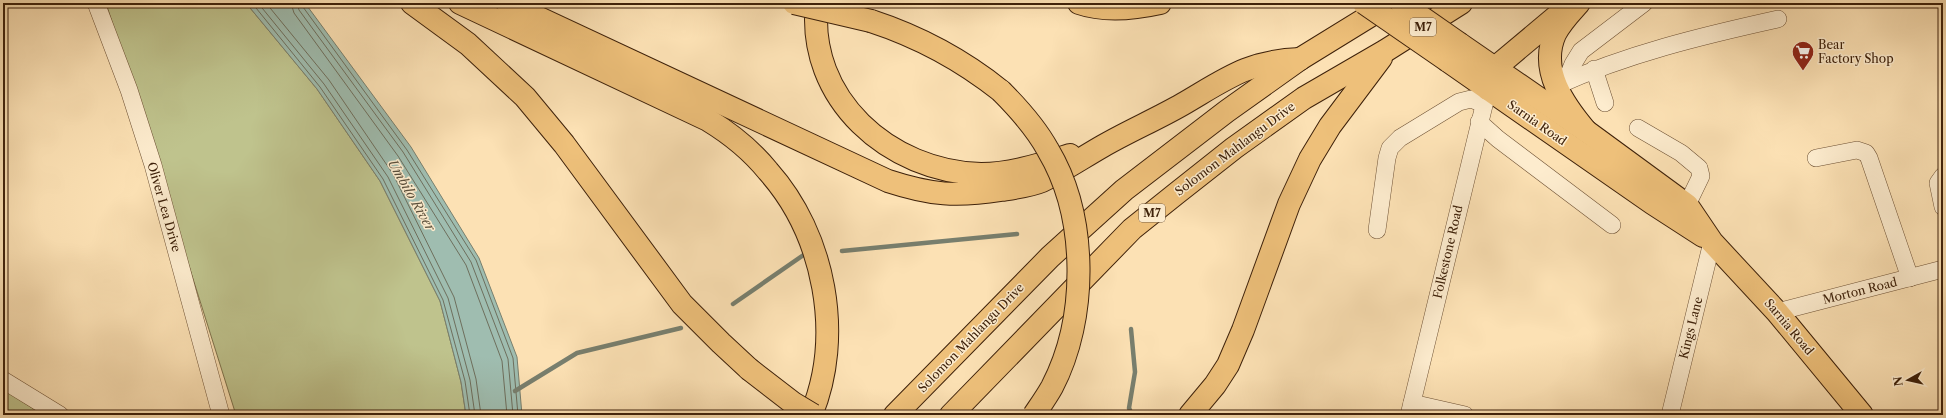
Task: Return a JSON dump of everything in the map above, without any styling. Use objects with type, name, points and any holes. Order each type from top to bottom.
[{"type":"main road","points":[[412,3],[474,48],[525,97],[564,144],[682,304],[749,369],[812,415],[819,396],[826,358],[828,320],[820,273],[810,238],[790,200],[769,171],[744,146],[708,120],[460,3]]},
{"type":"main road","points":[[507,3],[888,181],[936,194],[958,195],[1025,186],[1041,181],[1104,145],[1163,116],[1247,68],[1266,62],[1300,59]]},
{"type":"main road","points":[[794,3],[871,21],[930,44],[958,59],[1001,91],[1028,120],[1048,150],[1059,170],[1071,211],[1078,256],[1079,284],[1075,318],[1065,356],[1052,387],[1034,415]]},
{"type":"main road","points":[[817,3],[817,24],[822,61],[831,85],[844,106],[862,126],[903,154],[956,172],[999,173],[1035,166],[1104,145]]},
{"type":"main road","points":[[1079,3],[1113,9],[1140,8],[1160,3]]},
{"type":"main road","name":"Sarnia Road","points":[[1364,3],[1454,53],[1495,68],[1586,131],[1687,205],[1712,242],[1777,312],[1862,415]]},
{"type":"main road","name":"Solomon Mahlangu Drive","points":[[895,415],[1050,257],[1124,190],[1300,59],[1391,3]]},
{"type":"main road","name":"Sarnia Road","points":[[1401,3],[1454,53],[1486,97],[1712,242]]},
{"type":"main road","name":"Solomon Mahlangu Drive","points":[[951,415],[1132,229],[1234,148],[1304,98],[1385,51],[1461,3]]},
{"type":"main road","points":[[1486,97],[1495,68],[1573,3]]},
{"type":"main road","points":[[1579,3],[1564,20],[1553,39],[1551,65],[1561,83],[1566,106],[1586,131]]},
{"type":"main road","points":[[1190,415],[1215,385],[1228,365],[1243,330],[1289,204],[1310,159],[1330,126],[1385,51]]},
{"type":"street","name":"Oliver Lea Drive","points":[[96,3],[129,90],[153,165],[222,415]]},
{"type":"street","points":[[1561,83],[1581,51],[1644,3]]},
{"type":"street","points":[[1561,83],[1594,69],[1632,56],[1711,34],[1778,19]]},
{"type":"street","points":[[1594,69],[1605,103]]},
{"type":"street","points":[[1377,230],[1387,158],[1393,144],[1400,138],[1459,102],[1486,97]]},
{"type":"street","name":"Folkestone Road","points":[[1410,409],[1486,97]]},
{"type":"street","points":[[1479,122],[1498,140],[1612,225]]},
{"type":"street","points":[[1638,128],[1681,153],[1700,168],[1701,176],[1687,205]]},
{"type":"street","points":[[1816,158],[1857,150],[1866,153],[1910,278]]},
{"type":"street","points":[[1943,176],[1938,183],[1943,207]]},
{"type":"street","name":"Kings Lane","points":[[1670,415],[1712,242]]},
{"type":"street","name":"Morton Road","points":[[1777,312],[1943,269]]},
{"type":"street","points":[[3,380],[60,415]]},
{"type":"street","points":[[1410,409],[1464,415]]},
{"type":"green space","points":[[106,3],[246,3],[317,89],[380,181],[440,301],[461,382],[466,415],[236,415]]},
{"type":"green space","points":[[3,389],[43,415],[3,415]]},
{"type":"water","name":"Umbilo River","points":[[246,3],[305,3],[411,147],[479,258],[517,357],[522,415],[466,415],[461,382],[440,301],[380,181],[317,89]]},
{"type":"waterway","points":[[842,251],[1017,234]]},
{"type":"waterway","points":[[733,304],[805,254]]},
{"type":"waterway","points":[[515,391],[577,353],[681,328]]},
{"type":"waterway","points":[[1131,329],[1135,372],[1129,408],[1132,415]]},
{"type":"place","name":"Bear Factory Shop","points":[[1803,72]]}]
